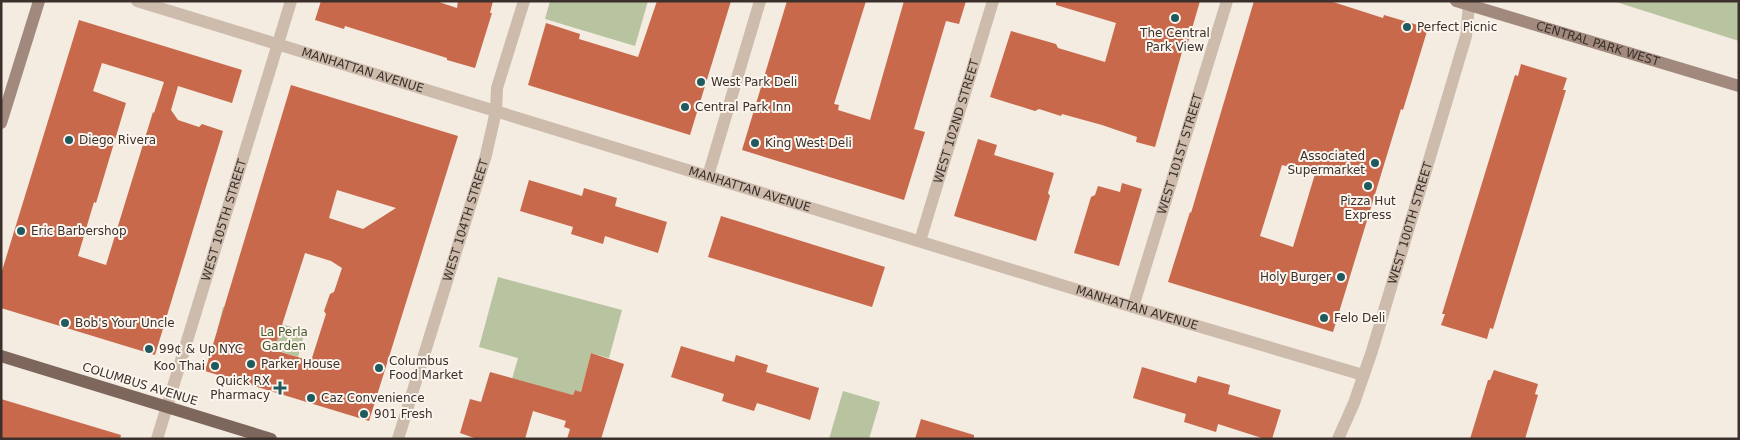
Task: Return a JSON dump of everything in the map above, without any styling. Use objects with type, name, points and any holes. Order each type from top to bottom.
[{"type":"main road","points":[[1,122],[39,1]]},
{"type":"main road","name":"CENTRAL PARK WEST","points":[[1456,1],[1739,86]]},
{"type":"main road","name":"COLUMBUS AVENUE","points":[[1,356],[271,439]]},
{"type":"street","name":"MANHATTAN AVENUE","points":[[137,1],[1133,307],[1363,375]]},
{"type":"street","name":"WEST 105TH STREET","points":[[157,439],[291,1]]},
{"type":"street","name":"WEST 104TH STREET","points":[[398,439],[486,155],[496,111],[497,88],[524,1]]},
{"type":"street","points":[[708,176],[760,1]]},
{"type":"street","name":"WEST 102ND STREET","points":[[920,241],[993,1]]},
{"type":"street","name":"WEST 101ST STREET","points":[[1133,307],[1227,1]]},
{"type":"street","name":"WEST 100TH STREET","points":[[1338,439],[1363,375],[1466,36],[1469,5]]},
{"type":"green space","points":[[550,1],[648,1],[635,46],[545,19]]},
{"type":"green space","points":[[1613,1],[1739,1],[1739,41]]},
{"type":"green space","points":[[498,277],[622,310],[609,358],[591,353],[581,392],[575,390],[573,395],[512,379],[518,358],[479,347]]},
{"type":"green space","name":"La Perla Garden","points":[[223,307],[305,331],[298,357],[217,332]]},
{"type":"green space","points":[[843,391],[880,402],[869,439],[829,439]]},
{"type":"building","points":[[321,1],[436,1],[457,8],[458,1],[493,1],[490,13],[492,13],[475,68],[345,26],[344,29],[315,20]]},
{"type":"building","points":[[657,1],[731,1],[690,135],[528,85],[546,23],[580,34],[579,39],[638,57]]},
{"type":"building","points":[[787,1],[866,1],[834,104],[839,105],[838,110],[870,120],[904,1],[966,1],[959,24],[946,21],[914,129],[925,132],[904,200],[742,150]]},
{"type":"building","points":[[1056,1],[1200,1],[1187,46],[1184,45],[1155,147],[1136,142],[1137,137],[1102,125],[1039,109],[1035,111],[990,97],[1011,31],[1056,44],[1058,48],[1105,62],[1116,23],[1056,5]]},
{"type":"building","points":[[1254,1],[1330,1],[1383,18],[1384,15],[1428,28],[1403,110],[1401,109],[1333,332],[1168,282],[1191,213]],"holes":[[[1282,165],[1315,174],[1293,247],[1260,236]]]},
{"type":"building","points":[[79,20],[242,70],[232,103],[178,86],[171,110],[178,120],[199,127],[202,124],[223,131],[155,355],[1,308],[1,274]],"holes":[[[102,63],[164,82],[106,265],[78,256],[126,103],[93,91]]]},
{"type":"building","points":[[1521,64],[1567,78],[1563,90],[1566,90],[1493,329],[1490,328],[1487,339],[1441,325],[1445,314],[1442,314],[1515,75],[1518,76]]},
{"type":"building","points":[[291,85],[458,136],[369,421],[205,371]],"holes":[[[337,190],[396,208],[363,229],[329,218]],[[305,253],[331,261],[342,268],[334,292],[330,294],[324,311],[326,314],[311,361],[274,350]]]},
{"type":"building","points":[[978,139],[997,145],[994,155],[1054,173],[1048,193],[1050,196],[1036,241],[954,216]]},
{"type":"building","points":[[529,180],[582,196],[584,188],[617,198],[615,206],[667,222],[658,253],[605,236],[603,244],[571,234],[573,227],[520,211]]},
{"type":"building","points":[[1122,183],[1142,189],[1119,266],[1074,253],[1091,197],[1095,195],[1098,186],[1120,192]]},
{"type":"building","points":[[721,216],[885,267],[872,307],[708,257]]},
{"type":"building","points":[[681,346],[734,362],[736,355],[768,365],[766,372],[819,388],[810,420],[757,403],[754,411],[722,401],[724,394],[671,377]]},
{"type":"building","points":[[591,353],[624,364],[601,439],[567,439],[570,429],[564,427],[566,421],[533,411],[525,439],[477,439],[460,433],[470,399],[481,402],[490,372],[573,395],[575,390],[581,392]]},
{"type":"building","points":[[1142,367],[1196,383],[1198,376],[1230,385],[1228,394],[1281,410],[1272,439],[1265,439],[1218,424],[1216,432],[1184,422],[1186,414],[1133,398]]},
{"type":"building","points":[[1494,370],[1538,384],[1535,394],[1538,395],[1525,439],[1470,439],[1488,380],[1490,380]]},
{"type":"building","points":[[1,399],[121,435],[120,439],[1,439]]},
{"type":"building","points":[[921,419],[974,435],[974,439],[915,439]]},
{"type":"place","name":"The Central Park View","points":[[1175,18]]},
{"type":"place","name":"Perfect Picnic","points":[[1407,27]]},
{"type":"place","name":"West Park Deli","points":[[701,82]]},
{"type":"place","name":"Central Park Inn","points":[[685,107]]},
{"type":"place","name":"Diego Rivera","points":[[69,140]]},
{"type":"place","name":"King West Deli","points":[[755,143]]},
{"type":"place","name":"Associated Supermarket","points":[[1375,163]]},
{"type":"place","name":"Pizza Hut Express","points":[[1368,186]]},
{"type":"place","name":"Eric Barbershop","points":[[21,231]]},
{"type":"place","name":"Holy Burger","points":[[1341,277]]},
{"type":"place","name":"Felo Deli","points":[[1324,318]]},
{"type":"place","name":"Bob's Your Uncle","points":[[65,323]]},
{"type":"place","name":"99¢ & Up NYC","points":[[149,349]]},
{"type":"place","name":"Parker House","points":[[251,364]]},
{"type":"place","name":"Koo Thai","points":[[215,366]]},
{"type":"place","name":"Columbus Food Market","points":[[379,368]]},
{"type":"place","name":"Quick RX Pharmacy","points":[[280,388]]},
{"type":"place","name":"Caz Convenience","points":[[311,398]]},
{"type":"place","name":"901 Fresh","points":[[364,414]]}]
